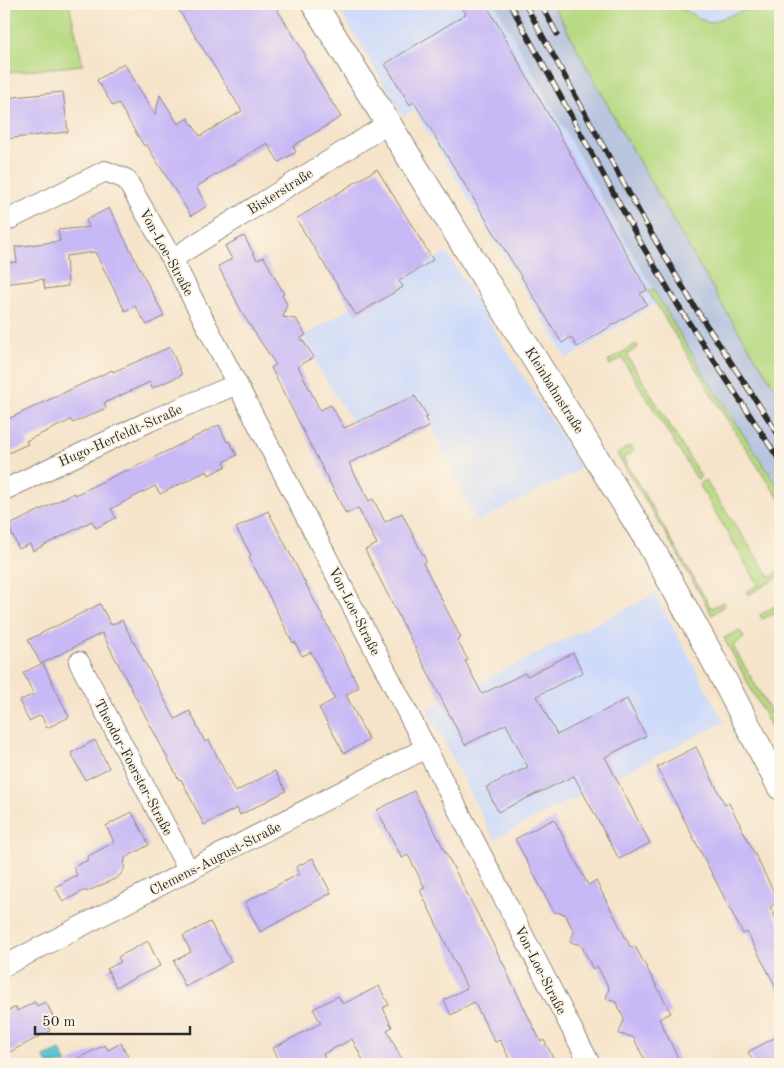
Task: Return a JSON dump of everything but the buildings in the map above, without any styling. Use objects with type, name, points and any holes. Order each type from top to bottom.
[{"type":"street","name":"Kleinbahnstraße","points":[[314,4],[649,543],[710,653],[780,787]]},
{"type":"street","name":"Bisterstraße","points":[[172,258],[389,123]]},
{"type":"street","name":"Von-Loe-Straße","points":[[4,222],[105,171],[126,179],[172,258],[590,1064]]},
{"type":"street","name":"Hugo-Herfeldt-Straße","points":[[4,490],[142,424],[237,384]]},
{"type":"street","name":"Theodor-Foerster-Straße","points":[[78,662],[189,872]]},
{"type":"street","name":"Clemens-August-Straße","points":[[4,966],[426,748]]},
{"type":"shaded area","points":[[336,4],[495,4],[660,301],[567,359],[414,110],[403,116]]},
{"type":"shaded area","points":[[495,4],[553,4],[626,139],[727,313],[780,395],[780,490],[705,376],[660,301]]},
{"type":"shaded area","points":[[673,4],[762,4],[709,23]]},
{"type":"shaded area","points":[[446,252],[581,469],[477,522],[428,416],[416,395],[353,423],[314,361],[316,359],[303,337],[351,307],[356,316],[403,287],[400,282]]},
{"type":"shaded area","points":[[655,594],[724,722],[494,839],[427,709]]},
{"type":"green space","points":[[4,4],[69,4],[83,65],[4,73]]},
{"type":"green space","points":[[553,4],[673,4],[709,23],[762,4],[780,4],[780,395],[727,313],[626,139]]},
{"type":"green space","points":[[653,289],[705,376],[780,490],[780,500],[733,429],[648,291]]},
{"type":"green space","points":[[636,344],[638,347],[627,355],[701,477],[697,479],[622,358],[610,365],[608,361]]},
{"type":"green space","points":[[628,447],[632,447],[634,451],[623,458],[711,608],[723,602],[725,605],[712,615],[666,534],[617,454]]},
{"type":"green space","points":[[705,480],[770,577],[780,570],[780,576],[748,595],[746,592],[758,585],[699,484]]},
{"type":"green space","points":[[780,603],[780,624],[774,614],[762,619],[760,615]]},
{"type":"green space","points":[[738,631],[741,632],[744,638],[733,646],[780,728],[780,737],[777,738],[724,638]]},
{"type":"water","points":[[60,1050],[67,1064],[48,1064],[44,1057]]},
{"type":"railway","points":[[510,4],[639,240],[682,312],[780,461]]},
{"type":"railway","points":[[525,4],[651,233],[694,306],[780,437]]},
{"type":"railway","points":[[541,4],[557,34]]}]
